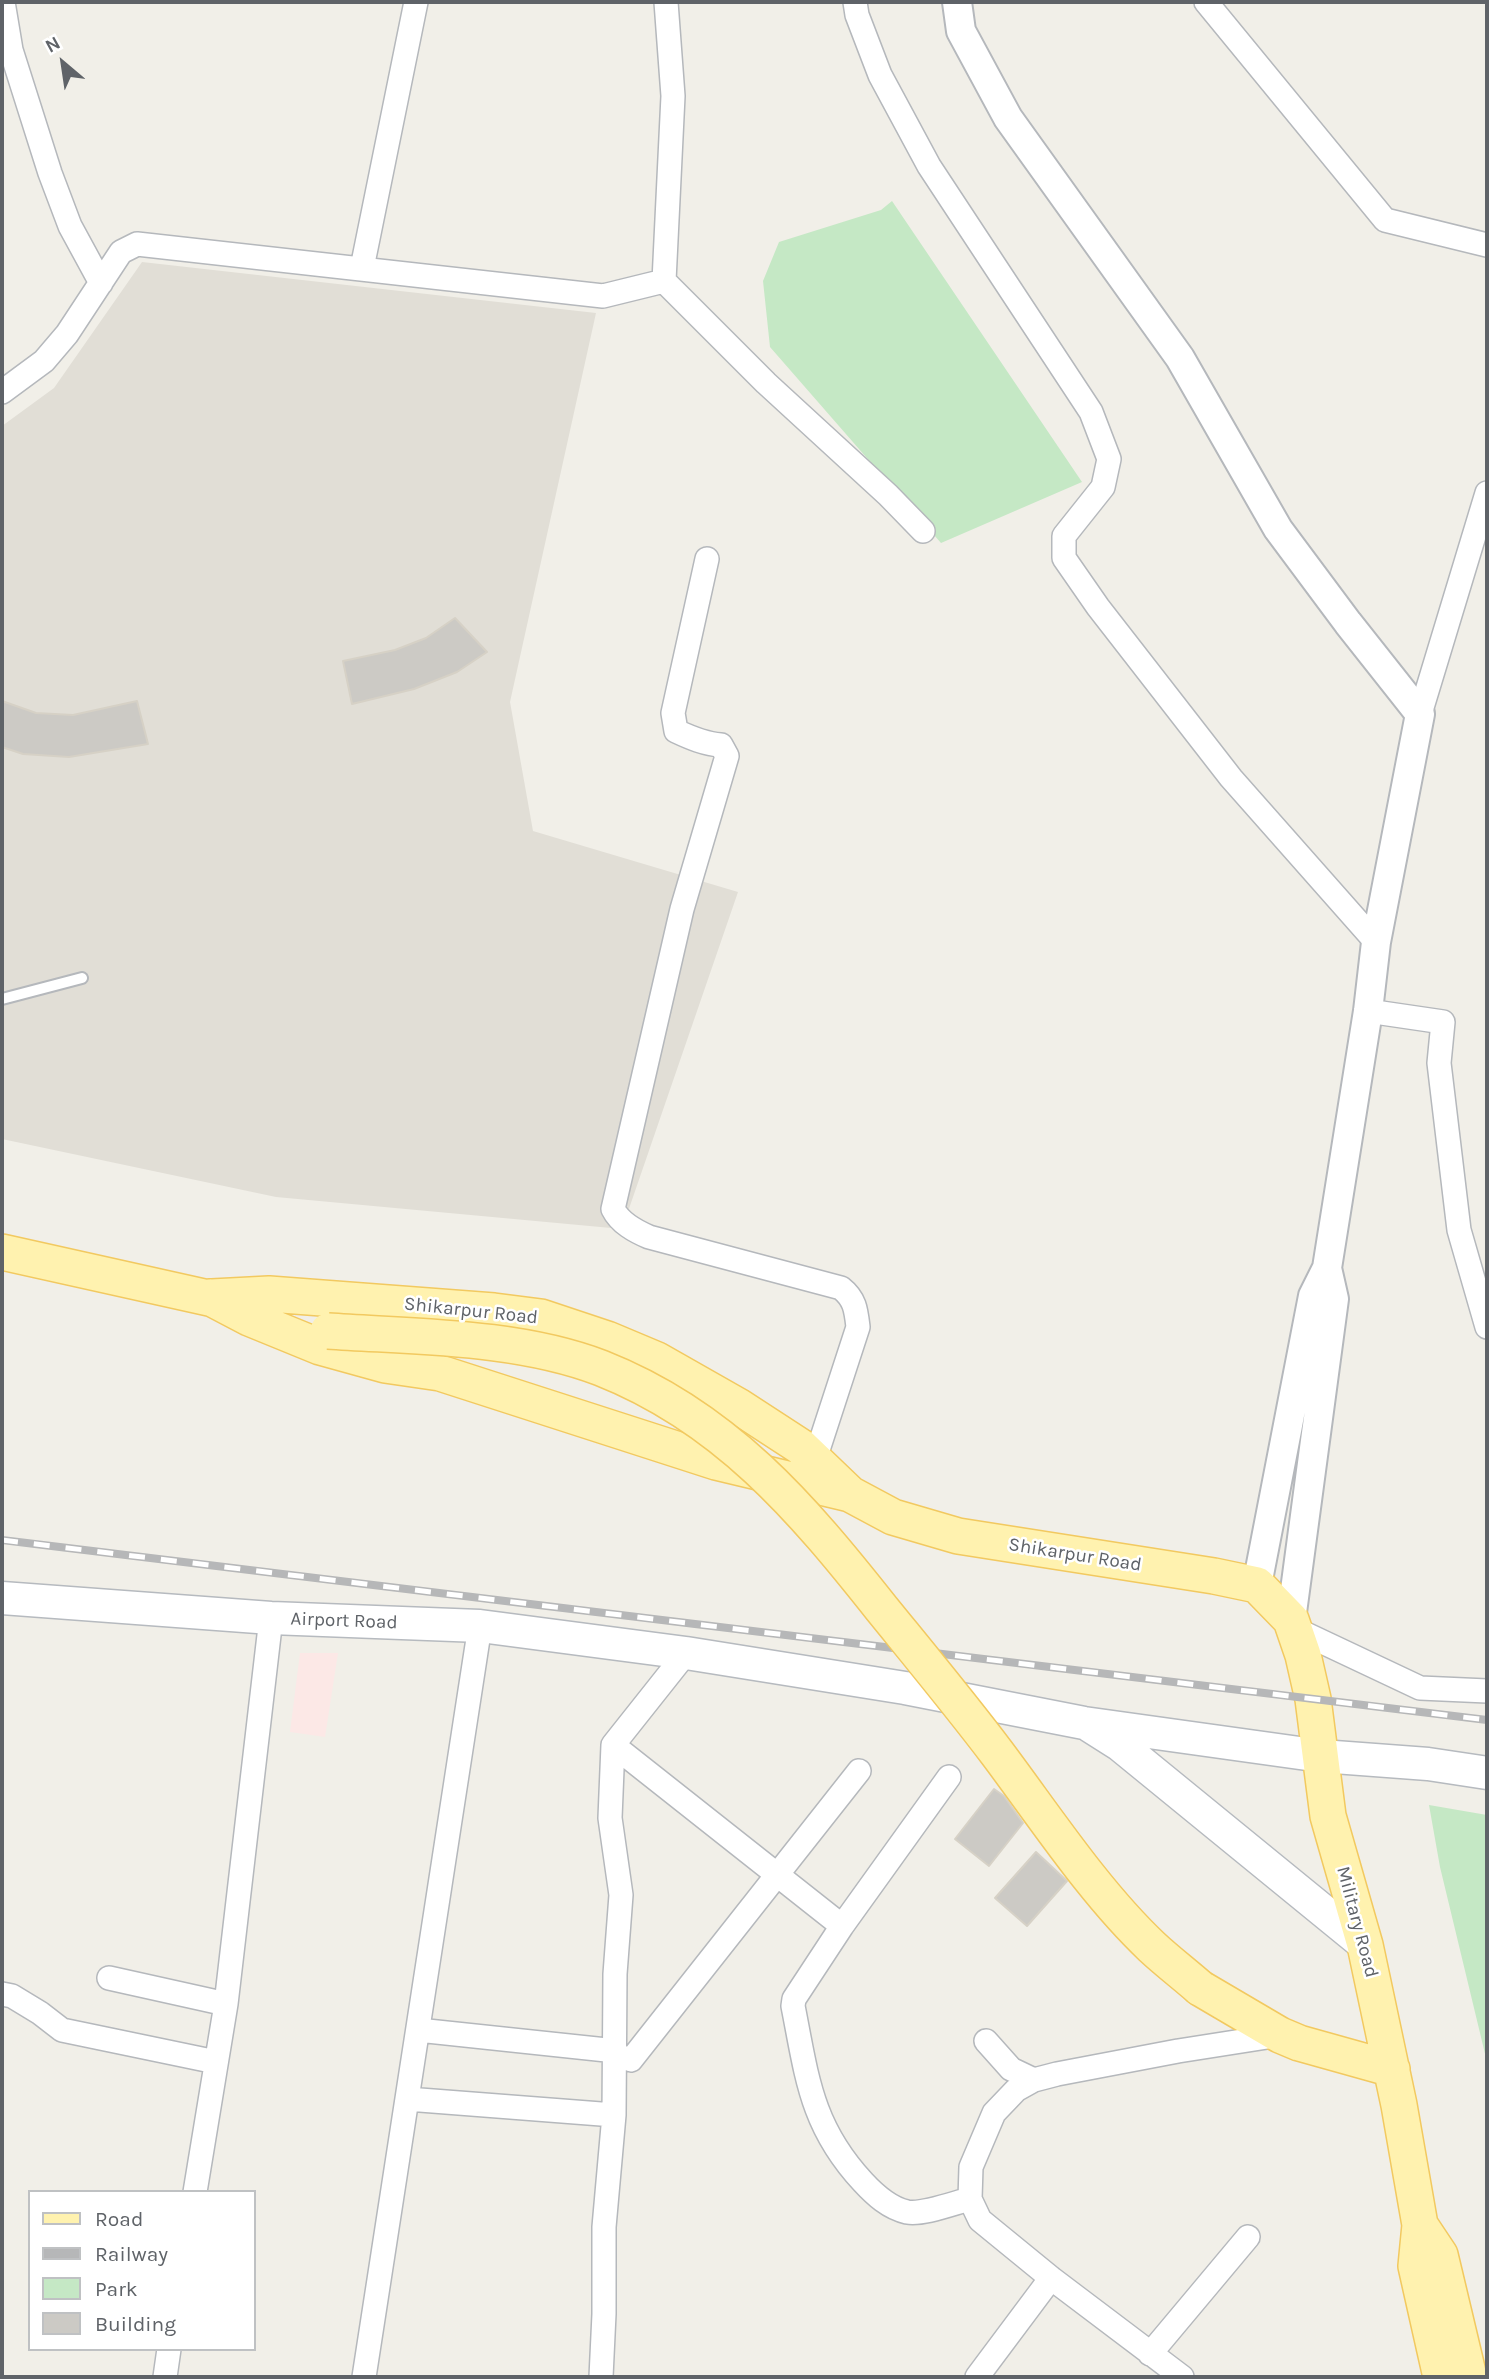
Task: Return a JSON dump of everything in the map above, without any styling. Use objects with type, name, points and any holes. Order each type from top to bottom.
[{"type":"main road","name":"Shikarpur Road","points":[[2,1252],[209,1297],[270,1294],[541,1317],[607,1339],[657,1360],[737,1406],[815,1459],[850,1494]]},
{"type":"main road","name":"Shikarpur Road","points":[[209,1297],[249,1318],[320,1347],[385,1365],[440,1373],[716,1462],[850,1494],[893,1517],[958,1536],[1258,1585]]},
{"type":"main road","points":[[209,1297],[328,1331],[492,1343],[545,1353],[600,1368],[667,1399],[709,1427],[759,1468],[825,1537],[983,1735],[1097,1886],[1151,1946],[1200,1988],[1280,2035],[1299,2043],[1392,2069]]},
{"type":"main road","points":[[1258,1585],[1293,1625]]},
{"type":"main road","name":"Airport Road","points":[[2,1598],[271,1618],[480,1626],[686,1653],[905,1688],[1084,1723]]},
{"type":"main road","name":"Military Road","points":[[1293,1625],[1313,1699],[1328,1816],[1365,1945],[1392,2069],[1420,2225],[1416,2266],[1441,2377]]},
{"type":"main road","points":[[1084,1723],[1321,1756],[1428,1764],[1487,1773]]},
{"type":"main road","points":[[1084,1723],[1120,1745],[1365,1945]]},
{"type":"main road","points":[[1125,1728],[1354,1908]]},
{"type":"main road","name":"Military Road","points":[[1420,2225],[1440,2255],[1469,2377]]},
{"type":"street","points":[[3,2],[11,50],[50,173],[70,226],[101,283]]},
{"type":"street","points":[[362,268],[416,2]]},
{"type":"street","points":[[664,281],[673,96],[666,2]]},
{"type":"street","points":[[855,2],[880,75],[929,166],[1091,412],[1109,459],[1102,487],[1063,536],[1065,558],[1098,607],[1231,778],[1376,942]]},
{"type":"street","points":[[957,2],[961,31],[1008,118],[1180,358],[1278,528],[1420,714]]},
{"type":"street","points":[[1206,2],[1385,220],[1487,245]]},
{"type":"street","points":[[2,392],[44,361],[67,334],[121,252],[137,244],[603,296],[664,281],[766,383],[888,495],[923,531]]},
{"type":"street","points":[[1258,1585],[1313,1296],[1327,1268],[1368,1011],[1376,942],[1420,714],[1487,493]]},
{"type":"street","points":[[707,559],[673,713],[674,725],[676,731],[685,736],[710,745],[721,745],[727,756],[682,909],[613,1209],[617,1216],[636,1231],[649,1237],[841,1287],[850,1295],[856,1306],[859,1327],[815,1459]]},
{"type":"street","points":[[1368,1011],[1443,1022],[1439,1063],[1459,1230],[1487,1327]]},
{"type":"street","points":[[1327,1268],[1334,1299],[1293,1625],[1420,1688],[1487,1691]]},
{"type":"street","points":[[195,2190],[226,2004],[271,1618]]},
{"type":"street","points":[[364,2377],[480,1626]]},
{"type":"street","points":[[601,2377],[604,2227],[614,2115],[623,2055],[615,1974],[621,1895],[610,1818],[613,1745],[686,1653]]},
{"type":"street","points":[[613,1745],[842,1926]]},
{"type":"street","points":[[623,2055],[706,1967],[859,1771]]},
{"type":"street","points":[[949,1777],[842,1926],[794,1999],[793,2006],[809,2088],[824,2130],[844,2162],[887,2204],[909,2212],[970,2199]]},
{"type":"street","points":[[109,1978],[226,2004]]},
{"type":"street","points":[[2,1994],[12,1996],[40,2012],[62,2030],[216,2062]]},
{"type":"street","points":[[418,2030],[623,2055]]},
{"type":"street","points":[[1182,2377],[1051,2278],[981,2220],[970,2199],[971,2167],[994,2113],[1016,2090],[1034,2080],[1178,2051],[1280,2035]]},
{"type":"street","points":[[986,2041],[1011,2069],[1034,2080]]},
{"type":"street","points":[[407,2099],[614,2115]]},
{"type":"street","points":[[1150,2354],[1248,2237]]},
{"type":"street","points":[[977,2377],[1051,2278]]},
{"type":"street","points":[[165,2377],[169,2351]]},
{"type":"lane","points":[[2,999],[82,978]]},
{"type":"shaded area","points":[[142,262],[596,313],[510,702],[533,831],[738,892],[622,1229],[276,1197],[2,1139],[2,426],[54,388]]},
{"type":"shaded area","points":[[300,1653],[338,1653],[325,1737],[290,1732]]},
{"type":"green space","points":[[892,201],[1082,482],[941,543],[770,347],[763,281],[779,242],[881,210]]},
{"type":"green space","points":[[1429,1805],[1487,1815],[1487,2062],[1440,1867]]},
{"type":"building","points":[[455,618],[487,652],[457,672],[414,689],[352,704],[343,661],[395,650],[426,638]]},
{"type":"building","points":[[2,701],[36,713],[73,715],[137,701],[148,744],[69,757],[23,754],[2,747]]},
{"type":"building","points":[[994,1789],[1004,1796],[1023,1823],[989,1866],[955,1839]]},
{"type":"building","points":[[1036,1852],[1067,1881],[1027,1926],[995,1898]]},
{"type":"railway","points":[[2,1540],[1487,1720]]}]
